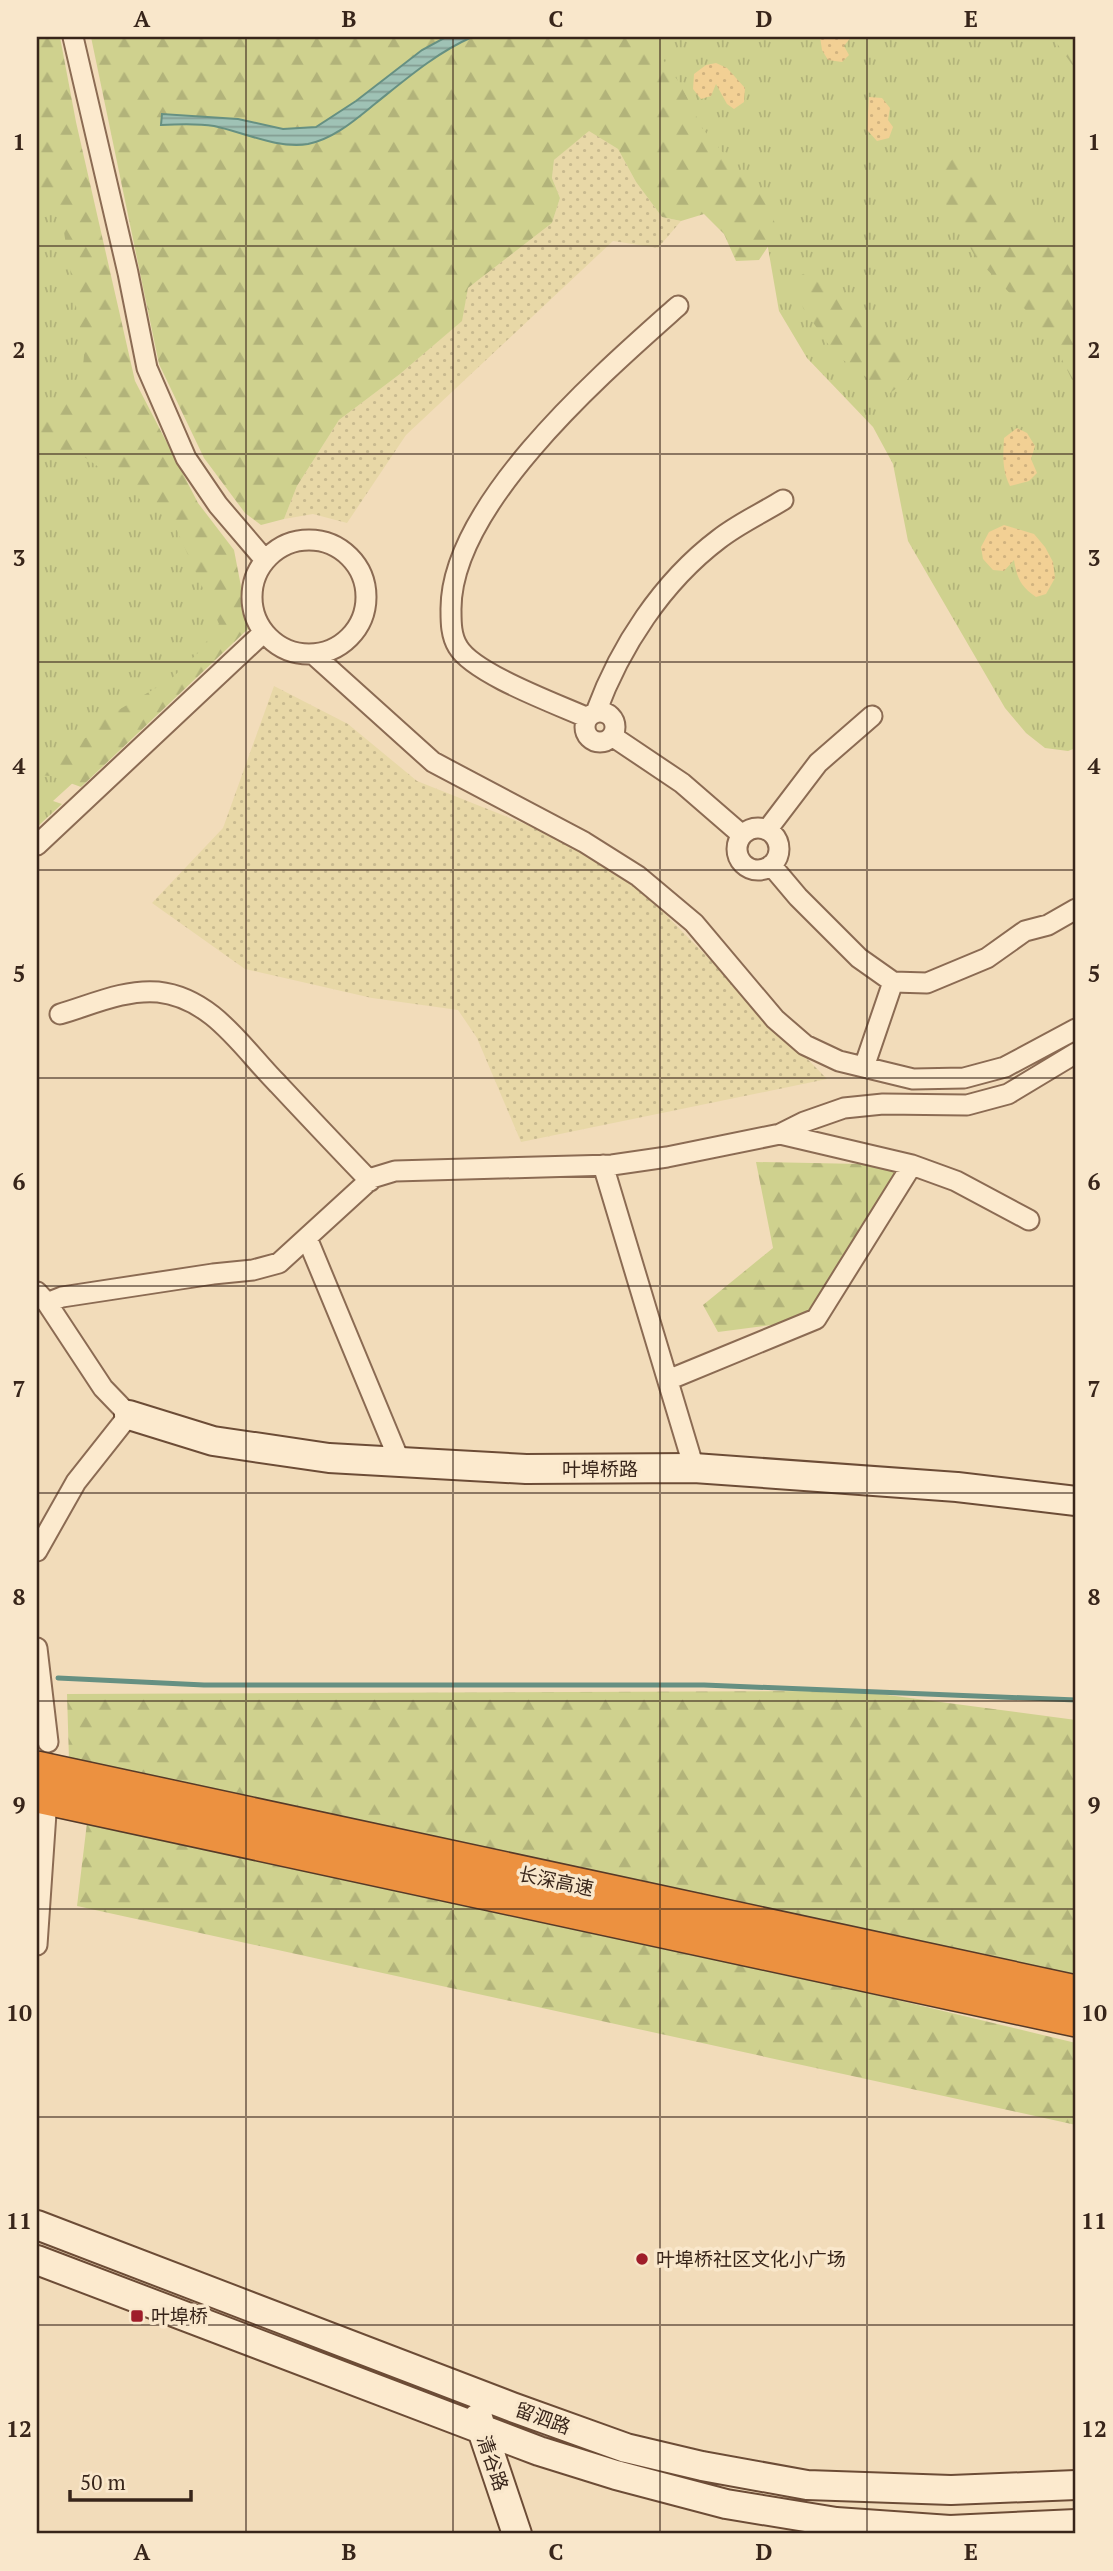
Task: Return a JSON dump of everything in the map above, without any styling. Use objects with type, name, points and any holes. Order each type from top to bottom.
[{"type":"highway","name":"长深高速","points":[[42,1756],[1076,1993]]},
{"type":"highway","name":"长深高速","points":[[41,1804],[1076,2019]]},
{"type":"main road","name":"叶埠桥路","points":[[129,1415],[213,1441],[329,1458],[526,1469],[694,1468],[957,1488],[1076,1501]]},
{"type":"main road","name":"留泗路","points":[[37,2225],[471,2392],[625,2448],[702,2466],[807,2485],[951,2490],[1076,2485]]},
{"type":"main road","name":"留泗路","points":[[37,2260],[539,2451],[616,2475],[740,2506],[836,2522],[950,2530],[1076,2524]]},
{"type":"main road","name":"清谷路","points":[[471,2392],[517,2534]]},
{"type":"street","points":[[73,37],[128,273],[147,368],[186,458],[218,505],[265,561]]},
{"type":"street","points":[[592,715],[491,673],[471,660],[458,647],[451,627],[451,598],[458,566],[500,487],[537,441],[607,369],[678,306]]},
{"type":"street","points":[[742,835],[682,783],[612,736],[603,741],[593,740],[585,728],[606,684],[645,616],[679,575],[719,539],[783,500]]},
{"type":"street","points":[[317,540],[335,546],[351,557],[361,573],[366,590],[365,609],[358,626],[346,640],[330,650],[313,654],[294,652],[277,645],[264,632],[255,615],[251,596],[255,577],[265,561],[280,548],[298,541],[317,540]]},
{"type":"street","points":[[37,845],[264,632]]},
{"type":"street","points":[[313,654],[433,762],[584,842],[638,876],[694,923],[775,1019],[805,1045],[839,1061],[913,1079],[964,1078],[1005,1068],[1076,1029]]},
{"type":"street","points":[[767,830],[818,763],[872,716]]},
{"type":"street","points":[[754,828],[767,830],[777,839],[779,846],[776,860],[758,870],[752,869],[741,861],[737,848],[742,835],[754,828]]},
{"type":"street","points":[[771,865],[798,897],[859,958],[893,982],[927,983],[987,958],[1025,931],[1048,925],[1076,909]]},
{"type":"street","points":[[864,1067],[893,982]]},
{"type":"street","points":[[60,1014],[132,993],[159,992],[180,998],[209,1013],[239,1038],[267,1073],[370,1181]]},
{"type":"street","points":[[42,1297],[62,1297],[253,1270],[279,1263],[370,1181],[395,1171],[603,1165],[667,1157],[780,1134],[844,1108],[883,1104],[967,1105],[1008,1094],[1076,1053]]},
{"type":"street","points":[[780,1134],[912,1165],[956,1181],[1029,1220]]},
{"type":"street","points":[[603,1165],[694,1468]]},
{"type":"street","points":[[668,1380],[816,1319],[912,1165]]},
{"type":"street","points":[[307,1238],[400,1462]]},
{"type":"street","points":[[37,1551],[76,1482],[129,1415],[103,1388],[42,1297]]},
{"type":"street","points":[[37,1648],[42,1756]]},
{"type":"street","points":[[37,1945],[41,1804]]},
{"type":"shaded area","points":[[446,37],[472,37],[410,76],[344,128],[318,141],[308,144],[284,144],[214,126],[161,125],[162,114],[238,119],[283,129],[316,127],[356,101],[422,50]]},
{"type":"shaded area","points":[[589,130],[618,149],[636,182],[662,217],[681,221],[658,248],[613,241],[406,435],[347,523],[313,514],[284,519],[297,486],[339,420],[400,374],[461,321],[468,288],[552,223],[560,198],[552,178],[554,160]]},
{"type":"shaded area","points":[[274,686],[348,724],[417,781],[610,858],[827,1079],[521,1142],[477,1038],[458,1010],[372,998],[245,969],[152,903],[223,828]]},
{"type":"green space","points":[[37,37],[43,37],[128,387],[241,630],[53,801],[62,804],[37,827]]},
{"type":"green space","points":[[37,37],[60,37],[76,122],[135,381],[198,503],[234,550],[249,628],[81,787],[51,776],[37,775],[37,755],[88,737],[88,728],[171,679],[199,652],[219,624],[166,506],[145,506],[120,474],[100,468],[86,458],[66,456],[46,448],[39,434],[39,417],[75,383],[83,366],[84,355],[63,226],[46,201],[37,198]]},
{"type":"green space","points":[[91,37],[643,37],[654,47],[681,85],[702,128],[745,179],[769,200],[777,233],[759,260],[736,261],[724,234],[704,214],[681,221],[662,217],[636,182],[618,149],[589,131],[554,160],[552,178],[560,198],[552,223],[468,288],[462,321],[400,374],[339,420],[297,486],[284,519],[261,525],[245,513],[204,458],[159,364]]},
{"type":"green space","points":[[593,37],[1076,37],[1076,748],[1068,751],[1045,748],[1026,733],[1005,708],[908,541],[893,464],[873,427],[807,358],[779,311],[764,225]]},
{"type":"green space","points":[[1076,37],[1076,70],[1053,38]]},
{"type":"green space","points":[[953,159],[1066,246],[1076,258],[1076,388],[1055,345],[976,258],[942,197],[939,170]]},
{"type":"green space","points":[[812,269],[832,287],[855,300],[906,351],[913,375],[889,394],[835,354],[803,308],[798,277]]},
{"type":"green space","points":[[756,1162],[912,1165],[816,1319],[718,1332],[703,1305],[773,1248]]},
{"type":"green space","points":[[857,1691],[1076,1720],[1076,1978],[69,1760],[67,1694]]},
{"type":"green space","points":[[89,1806],[1076,2043],[1076,2125],[77,1906]]},
{"type":"sand","points":[[820,37],[851,37],[844,46],[849,55],[842,62],[828,60],[822,50]]},
{"type":"sand","points":[[716,63],[727,68],[745,88],[744,102],[734,109],[727,104],[716,84],[711,96],[701,99],[693,89],[694,74],[706,65]]},
{"type":"sand","points":[[869,97],[882,98],[890,108],[888,120],[893,127],[889,138],[877,141],[867,130]]},
{"type":"sand","points":[[1017,428],[1027,433],[1035,446],[1031,459],[1037,473],[1029,481],[1010,486],[1004,469],[1004,438]]},
{"type":"sand","points":[[1004,525],[1034,534],[1045,547],[1053,562],[1055,578],[1046,594],[1036,597],[1026,589],[1018,577],[1014,560],[1004,571],[993,570],[983,559],[981,547],[989,532]]},
{"type":"waterway","points":[[58,1678],[204,1685],[704,1685],[1076,1700]]},
{"type":"place","name":"叶埠桥社区文化小广场","points":[[642,2259]]},
{"type":"place","name":"叶埠桥","points":[[137,2316]]}]
